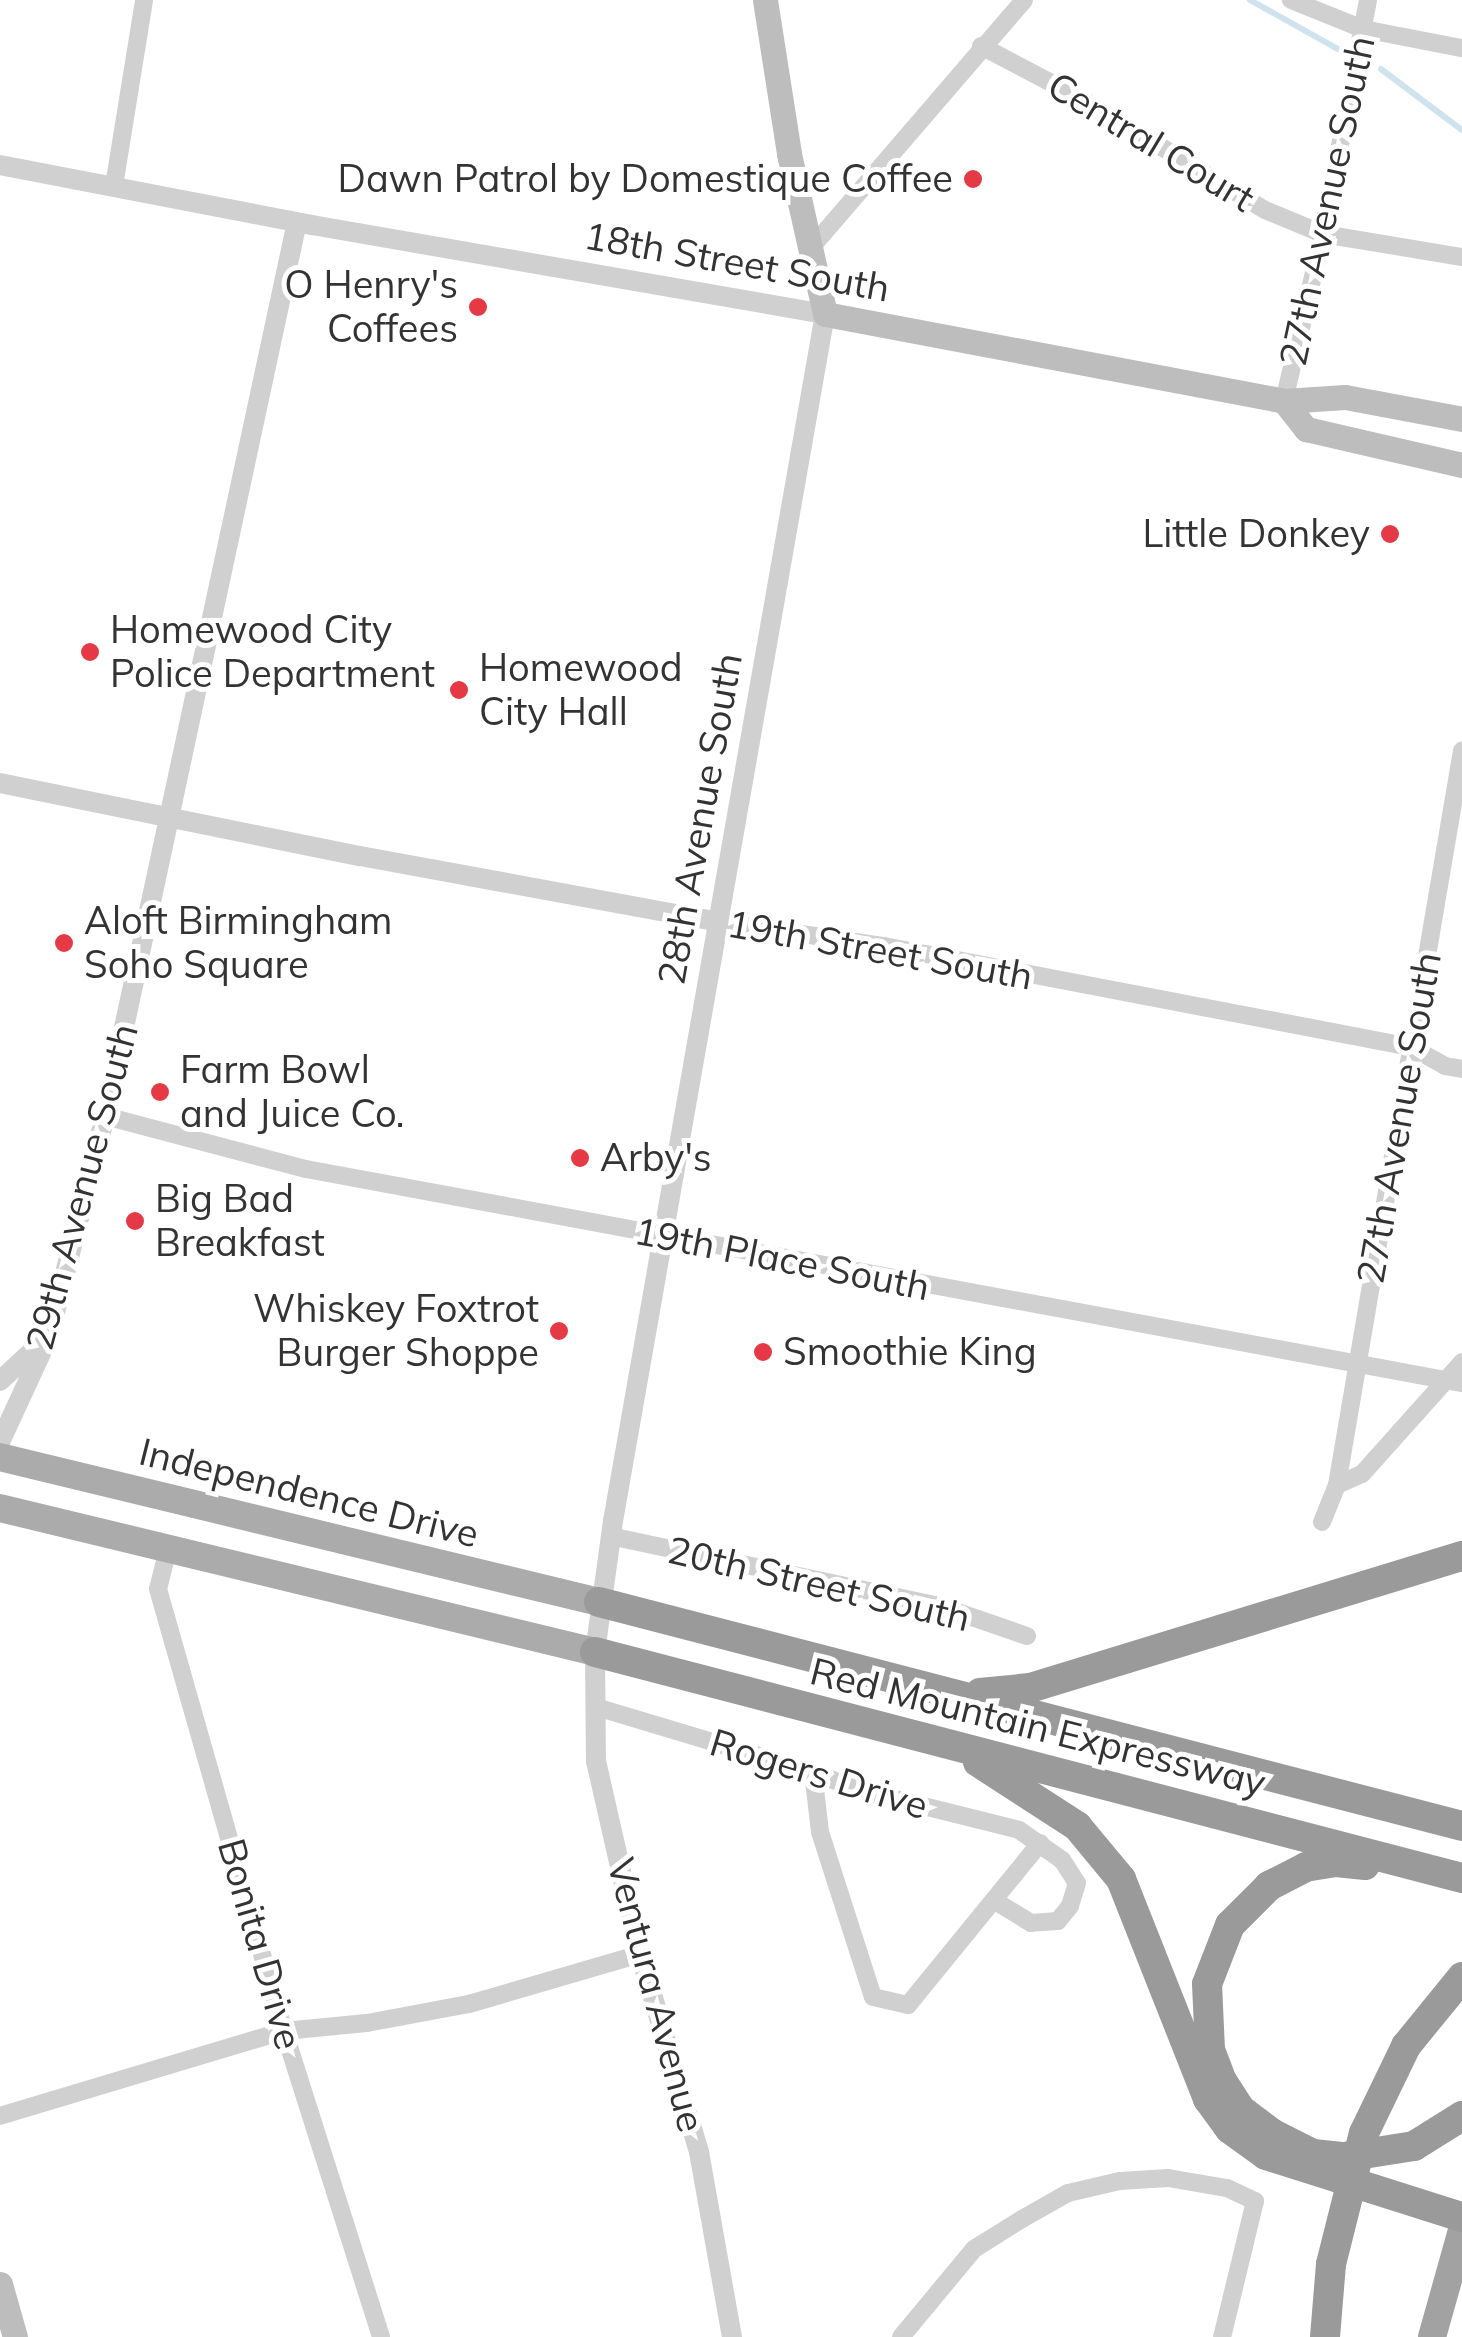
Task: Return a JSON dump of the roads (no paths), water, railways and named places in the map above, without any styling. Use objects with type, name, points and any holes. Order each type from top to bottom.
[{"type":"highway","points":[[954,1695],[1030,1688],[1462,1556]]},
{"type":"highway","name":"Red Mountain Expressway","points":[[600,1602],[1462,1826]]},
{"type":"highway","name":"Red Mountain Expressway","points":[[595,1652],[958,1750],[1449,1875]]},
{"type":"highway","points":[[958,1750],[1071,1822],[1121,1880],[1208,2099],[1230,2129],[1266,2155],[1462,2218]]},
{"type":"highway","points":[[1449,1875],[1336,1862],[1306,1867],[1270,1886],[1230,1925],[1207,1984],[1210,2050],[1222,2081],[1240,2110],[1273,2134],[1313,2154],[1344,2157],[1414,2146],[1462,2116]]},
{"type":"highway","points":[[1325,2337],[1330,2264],[1364,2132],[1406,2046],[1462,1976]]},
{"type":"highway","points":[[1432,2337],[1462,2230]]},
{"type":"main road","name":"28th Avenue South","points":[[761,1],[789,154],[825,314]]},
{"type":"main road","name":"18th Street South","points":[[825,314],[1284,402],[1345,398],[1462,419]]},
{"type":"main road","points":[[1284,402],[1306,430],[1462,466]]},
{"type":"main road","name":"Independence Drive","points":[[0,1458],[600,1602]]},
{"type":"main road","points":[[0,1508],[595,1652]]},
{"type":"main road","points":[[0,2284],[15,2337]]},
{"type":"street","points":[[114,186],[144,0]]},
{"type":"street","points":[[810,249],[1024,0]]},
{"type":"street","points":[[1291,0],[1364,29],[1462,48]]},
{"type":"street","name":"27th Avenue South","points":[[1284,402],[1323,234],[1368,0]]},
{"type":"street","name":"Central Court","points":[[982,46],[1084,100],[1265,210],[1323,234],[1462,257]]},
{"type":"street","name":"18th Street South","points":[[0,165],[297,222],[825,314]]},
{"type":"street","name":"29th Avenue South","points":[[0,1442],[49,1336],[106,1116],[297,222]]},
{"type":"street","name":"28th Avenue South","points":[[595,1652],[610,1536],[825,314]]},
{"type":"street","name":"27th Avenue South","points":[[1322,1522],[1338,1485],[1462,751]]},
{"type":"street","name":"19th Street South","points":[[0,784],[171,815],[360,856],[721,922],[884,946],[1411,1047],[1444,1066],[1462,1069]]},
{"type":"street","name":"19th Place South","points":[[106,1116],[306,1169],[1455,1380]]},
{"type":"street","points":[[0,1381],[49,1336]]},
{"type":"street","points":[[1338,1485],[1362,1474],[1455,1380],[1462,1362]]},
{"type":"street","name":"20th Street South","points":[[610,1536],[940,1606],[1027,1636]]},
{"type":"street","name":"Bonita Drive","points":[[168,1549],[158,1589],[284,2031],[381,2337]]},
{"type":"street","name":"Ventura Avenue","points":[[595,1652],[596,1761],[640,1954],[700,2152],[732,2337]]},
{"type":"street","name":"Rogers Drive","points":[[596,1707],[813,1772],[855,1789],[1019,1830],[1040,1843]]},
{"type":"street","points":[[813,1772],[820,1832],[873,1997],[908,2005],[1040,1843],[1062,1860],[1076,1884],[1070,1906],[1058,1921],[1031,1923],[996,1901]]},
{"type":"street","points":[[0,2116],[284,2031],[366,2022],[468,2004],[640,1954]]},
{"type":"street","points":[[902,2337],[974,2249],[1068,2194],[1120,2182],[1168,2178],[1228,2188],[1255,2201],[1222,2337]]},
{"type":"waterway","points":[[1250,0],[1343,52]]},
{"type":"waterway","points":[[1381,69],[1462,130]]},
{"type":"place","name":"Dawn Patrol by Domestique Coffee","points":[[973,179]]},
{"type":"place","name":"O Henry's Coffees","points":[[478,307]]},
{"type":"place","name":"Little Donkey","points":[[1390,534]]},
{"type":"place","name":"Homewood City Police Department","points":[[90,652]]},
{"type":"place","name":"Homewood City Hall","points":[[459,690]]},
{"type":"place","name":"Aloft Birmingham Soho Square","points":[[64,943]]},
{"type":"place","name":"Farm Bowl and Juice Co.","points":[[160,1092]]},
{"type":"place","name":"Arby's","points":[[580,1158]]},
{"type":"place","name":"Big Bad Breakfast","points":[[135,1221]]},
{"type":"place","name":"Whiskey Foxtrot Burger Shoppe","points":[[559,1331]]},
{"type":"place","name":"Smoothie King","points":[[763,1352]]}]
